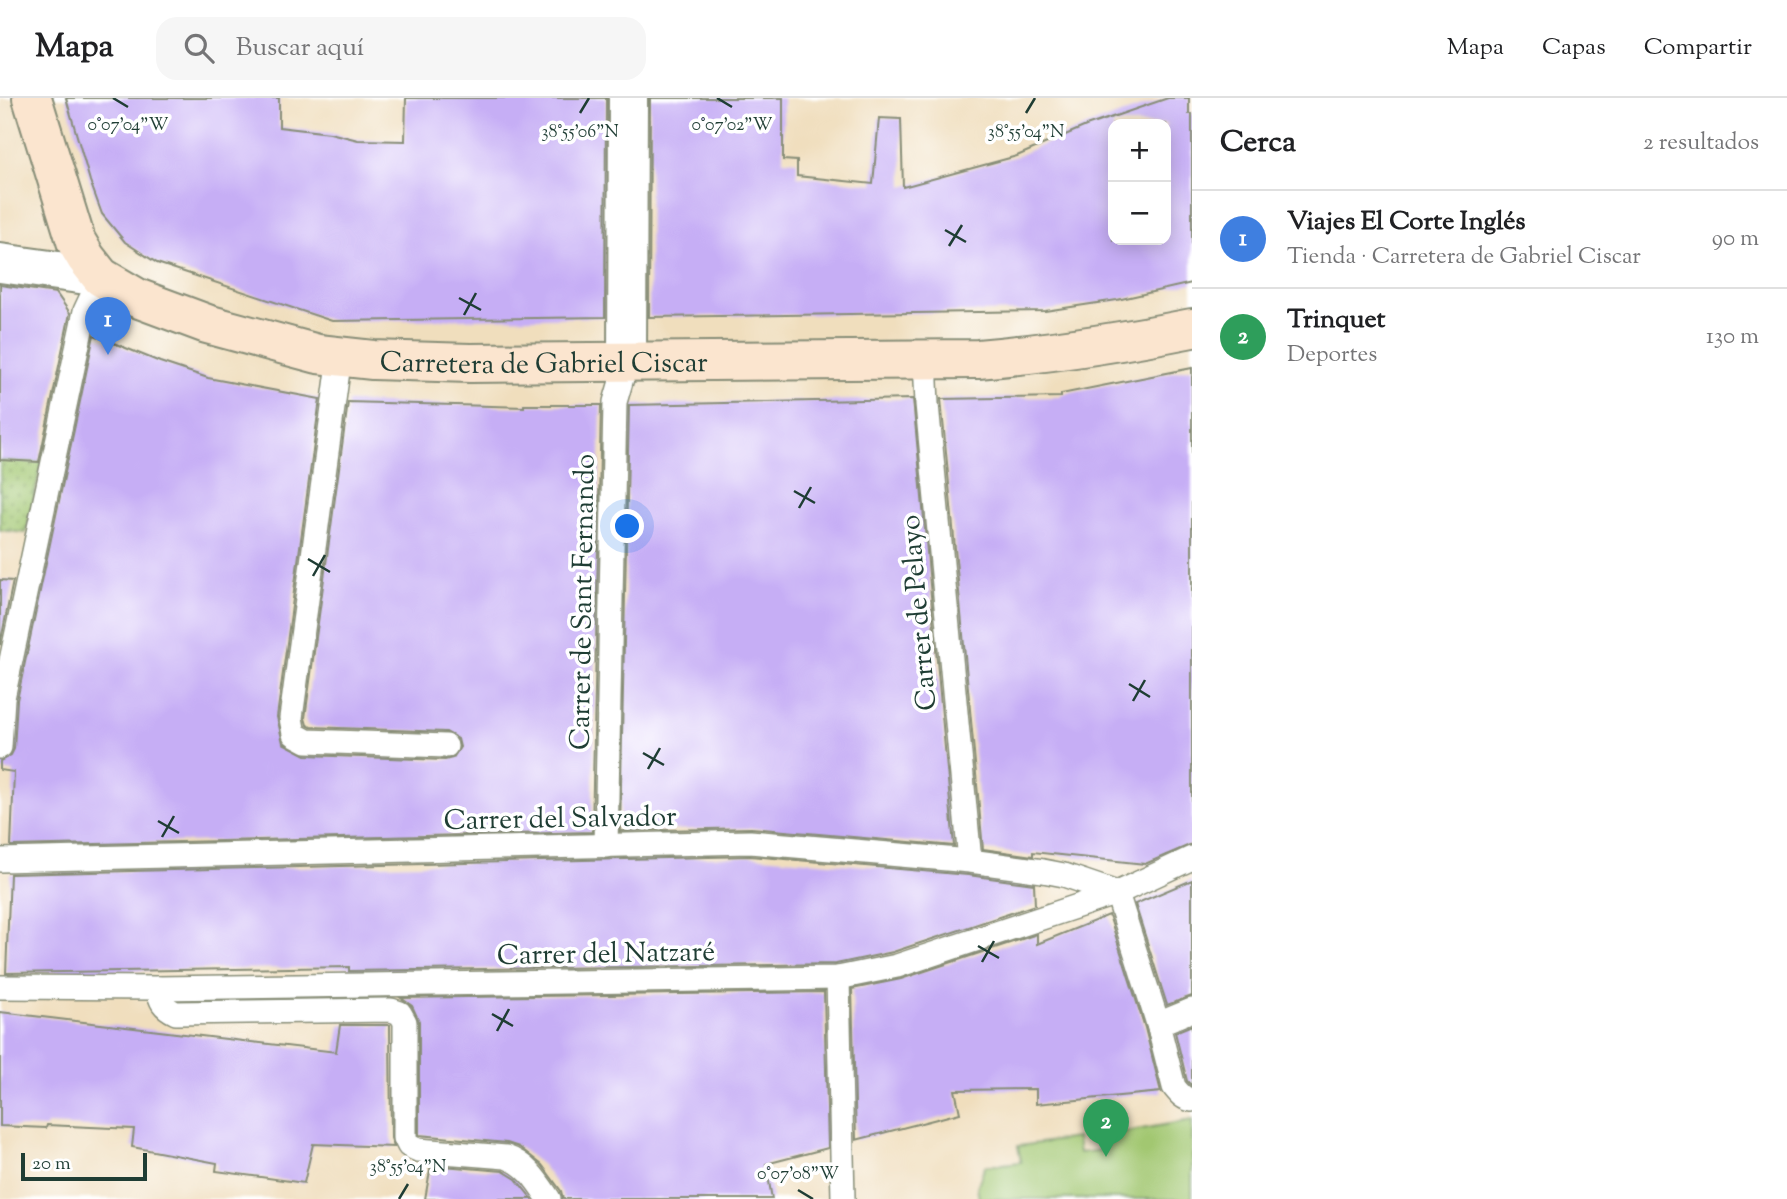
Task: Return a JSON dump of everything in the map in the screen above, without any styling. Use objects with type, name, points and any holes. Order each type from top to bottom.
[{"type":"main road","name":"Carretera de Gabriel Ciscar","points":[[32,98],[76,241],[101,277],[137,298],[206,324],[297,349],[407,362],[925,359],[1030,355],[1192,328]]},
{"type":"street","points":[[627,361],[628,98]]},
{"type":"street","points":[[0,263],[101,277]]},
{"type":"lane","points":[[0,747],[9,671],[85,311],[101,277]]},
{"type":"lane","points":[[340,356],[290,718],[294,734],[307,741],[446,746]]},
{"type":"lane","name":"Carrer de Pelayo","points":[[925,359],[970,861]]},
{"type":"lane","name":"Carrer de Sant Fernando","points":[[606,846],[615,402],[627,361]]},
{"type":"lane","name":"Carrer del Salvador","points":[[0,860],[750,842],[970,861],[1065,874],[1117,893]]},
{"type":"lane","name":"Carrer del Natzaré","points":[[0,987],[158,988],[838,978],[897,966],[1117,893],[1192,858]]},
{"type":"lane","points":[[1117,893],[1174,1087],[1187,1100],[1192,1100]]},
{"type":"lane","points":[[838,978],[844,1199]]},
{"type":"lane","points":[[158,988],[159,999],[166,1008],[176,1013],[391,1010],[400,1013],[405,1022],[405,1138],[409,1146],[418,1150],[516,1160],[538,1182],[549,1199]]},
{"type":"lane","points":[[1157,1024],[1192,1010]]},
{"type":"green space","points":[[0,460],[42,461],[26,533],[0,530]]},
{"type":"green space","points":[[1192,1120],[1192,1199],[979,1199],[977,1187],[985,1166],[1021,1162],[1018,1146],[1077,1138],[1079,1153],[1102,1150],[1101,1143],[1108,1135]]},
{"type":"building","points":[[66,98],[279,98],[279,127],[330,133],[358,140],[405,141],[406,98],[606,98],[605,317],[332,321],[157,263],[125,242],[102,214]]},
{"type":"building","points":[[650,98],[783,98],[783,160],[797,161],[797,176],[873,184],[879,118],[901,119],[903,187],[1017,156],[1086,126],[1168,98],[1189,98],[1189,114],[1192,114],[1192,283],[1117,300],[1045,311],[649,317]]},
{"type":"building","points":[[0,285],[56,293],[70,313],[39,462],[0,460]]},
{"type":"building","points":[[94,335],[208,378],[320,399],[277,717],[283,743],[306,755],[445,760],[453,758],[460,747],[458,739],[446,732],[307,725],[305,718],[348,402],[524,407],[601,405],[592,832],[11,846],[14,772],[0,770],[0,761],[11,755],[14,749],[17,700]]},
{"type":"building","points":[[1192,368],[1192,844],[1145,864],[1033,852],[1033,856],[983,849],[941,399],[1061,397],[1061,394]]},
{"type":"building","points":[[913,399],[954,846],[751,828],[620,831],[629,405]]},
{"type":"building","points":[[0,580],[13,581],[0,645]]},
{"type":"building","points":[[750,856],[968,875],[1034,884],[1035,905],[893,952],[836,964],[349,971],[349,967],[6,973],[10,874]]},
{"type":"building","points":[[1192,880],[1192,996],[1167,1005],[1135,904]]},
{"type":"building","points":[[1109,915],[1145,1028],[1161,1092],[1036,1104],[1036,1089],[955,1090],[960,1113],[856,1140],[852,989],[901,979],[1037,934],[1037,944]]},
{"type":"building","points":[[824,992],[828,1148],[766,1164],[772,1199],[563,1199],[561,1191],[542,1165],[519,1147],[507,1143],[419,1135],[419,1021],[412,1006],[401,998]]},
{"type":"building","points":[[0,1012],[336,1052],[340,1025],[390,1025],[391,1138],[394,1147],[313,1144],[304,1183],[216,1171],[217,1163],[132,1147],[134,1129],[0,1126]]},
{"type":"building","points":[[1192,1025],[1192,1086],[1187,1081],[1175,1032]]},
{"type":"building","points":[[431,1165],[503,1171],[516,1179],[532,1199],[425,1199]]},
{"type":"place","name":"Viajes El Corte Inglés","points":[[108,355]]},
{"type":"place","name":"Trinquet","points":[[1106,1157]]}]
